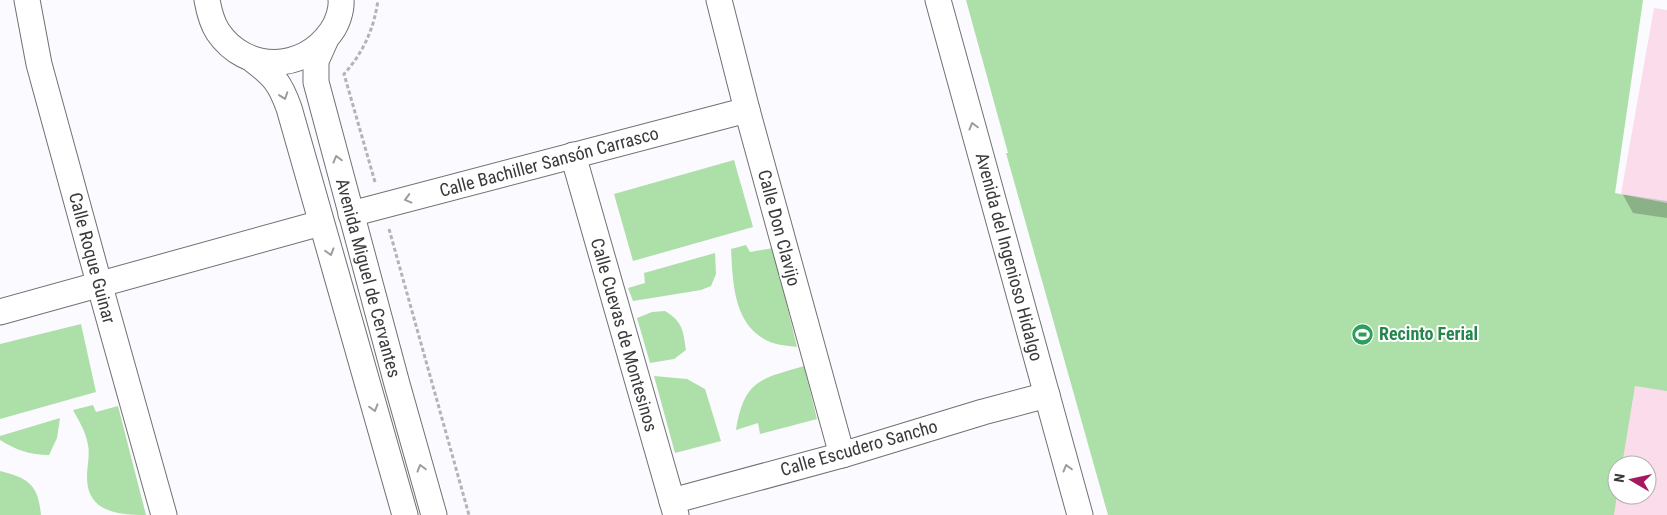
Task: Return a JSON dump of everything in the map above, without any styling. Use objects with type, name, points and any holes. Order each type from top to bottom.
[{"type":"street","name":"Calle Roque Guinar","points":[[27,0],[40,64],[164,515]]},
{"type":"street","points":[[208,0],[210,13],[217,32],[232,48],[253,60],[277,63],[297,60],[310,53],[325,41]]},
{"type":"street","name":"Avenida Miguel de Cervantes","points":[[341,0],[342,4],[335,26],[325,41],[316,61],[316,82],[434,515]]},
{"type":"street","name":"Calle Don Clavijo","points":[[719,0],[747,110],[842,455]]},
{"type":"street","name":"Avenida del Ingenioso Hidalgo","points":[[938,0],[1080,515]]},
{"type":"street","name":"Avenida Miguel de Cervantes","points":[[253,60],[267,70],[281,87],[405,515]]},
{"type":"street","name":"Calle Bachiller Sansón Carrasco","points":[[351,214],[747,110]]},
{"type":"street","name":"Calle Cuevas de Montesinos","points":[[573,156],[674,508]]},
{"type":"street","points":[[0,312],[321,223]]},
{"type":"street","name":"Calle Escudero Sancho","points":[[674,508],[983,412],[1047,395]]},
{"type":"path","points":[[378,0],[369,39],[356,61],[344,74],[469,515]]},
{"type":"green space","name":"Recinto Ferial","points":[[966,0],[1643,0],[1615,193],[1667,203],[1667,515],[1108,515],[1006,153],[1008,153]]},
{"type":"green space","points":[[734,160],[753,227],[633,261],[614,194]]},
{"type":"green space","points":[[746,245],[750,252],[773,248],[797,347],[770,342],[758,335],[742,315],[734,289],[731,249]]},
{"type":"green space","points":[[715,253],[716,274],[711,286],[701,290],[633,301],[628,288],[645,283],[644,273]]},
{"type":"green space","points":[[665,311],[679,323],[686,350],[674,359],[650,363],[637,318],[652,312]]},
{"type":"green space","points":[[81,324],[96,392],[0,419],[0,344]]},
{"type":"green space","points":[[804,366],[817,419],[760,434],[758,423],[736,430],[739,413],[744,401],[749,391],[756,384],[776,374]]},
{"type":"green space","points":[[654,376],[687,379],[705,389],[721,441],[675,453]]},
{"type":"green space","points":[[93,405],[96,412],[118,406],[146,515],[115,512],[106,509],[92,498],[88,489],[89,453],[87,440],[73,410]]},
{"type":"green space","points":[[60,418],[57,438],[49,455],[23,451],[0,440],[0,436]]},
{"type":"green space","points":[[0,471],[18,476],[30,484],[40,504],[41,515],[0,515]]},
{"type":"building","points":[[1654,8],[1667,10],[1667,201],[1621,194]]},
{"type":"building","points":[[1635,386],[1667,391],[1667,515],[1614,515],[1616,505],[1657,505],[1657,455],[1624,455]]},
{"type":"place","name":"Recinto Ferial","points":[[1363,334]]}]
